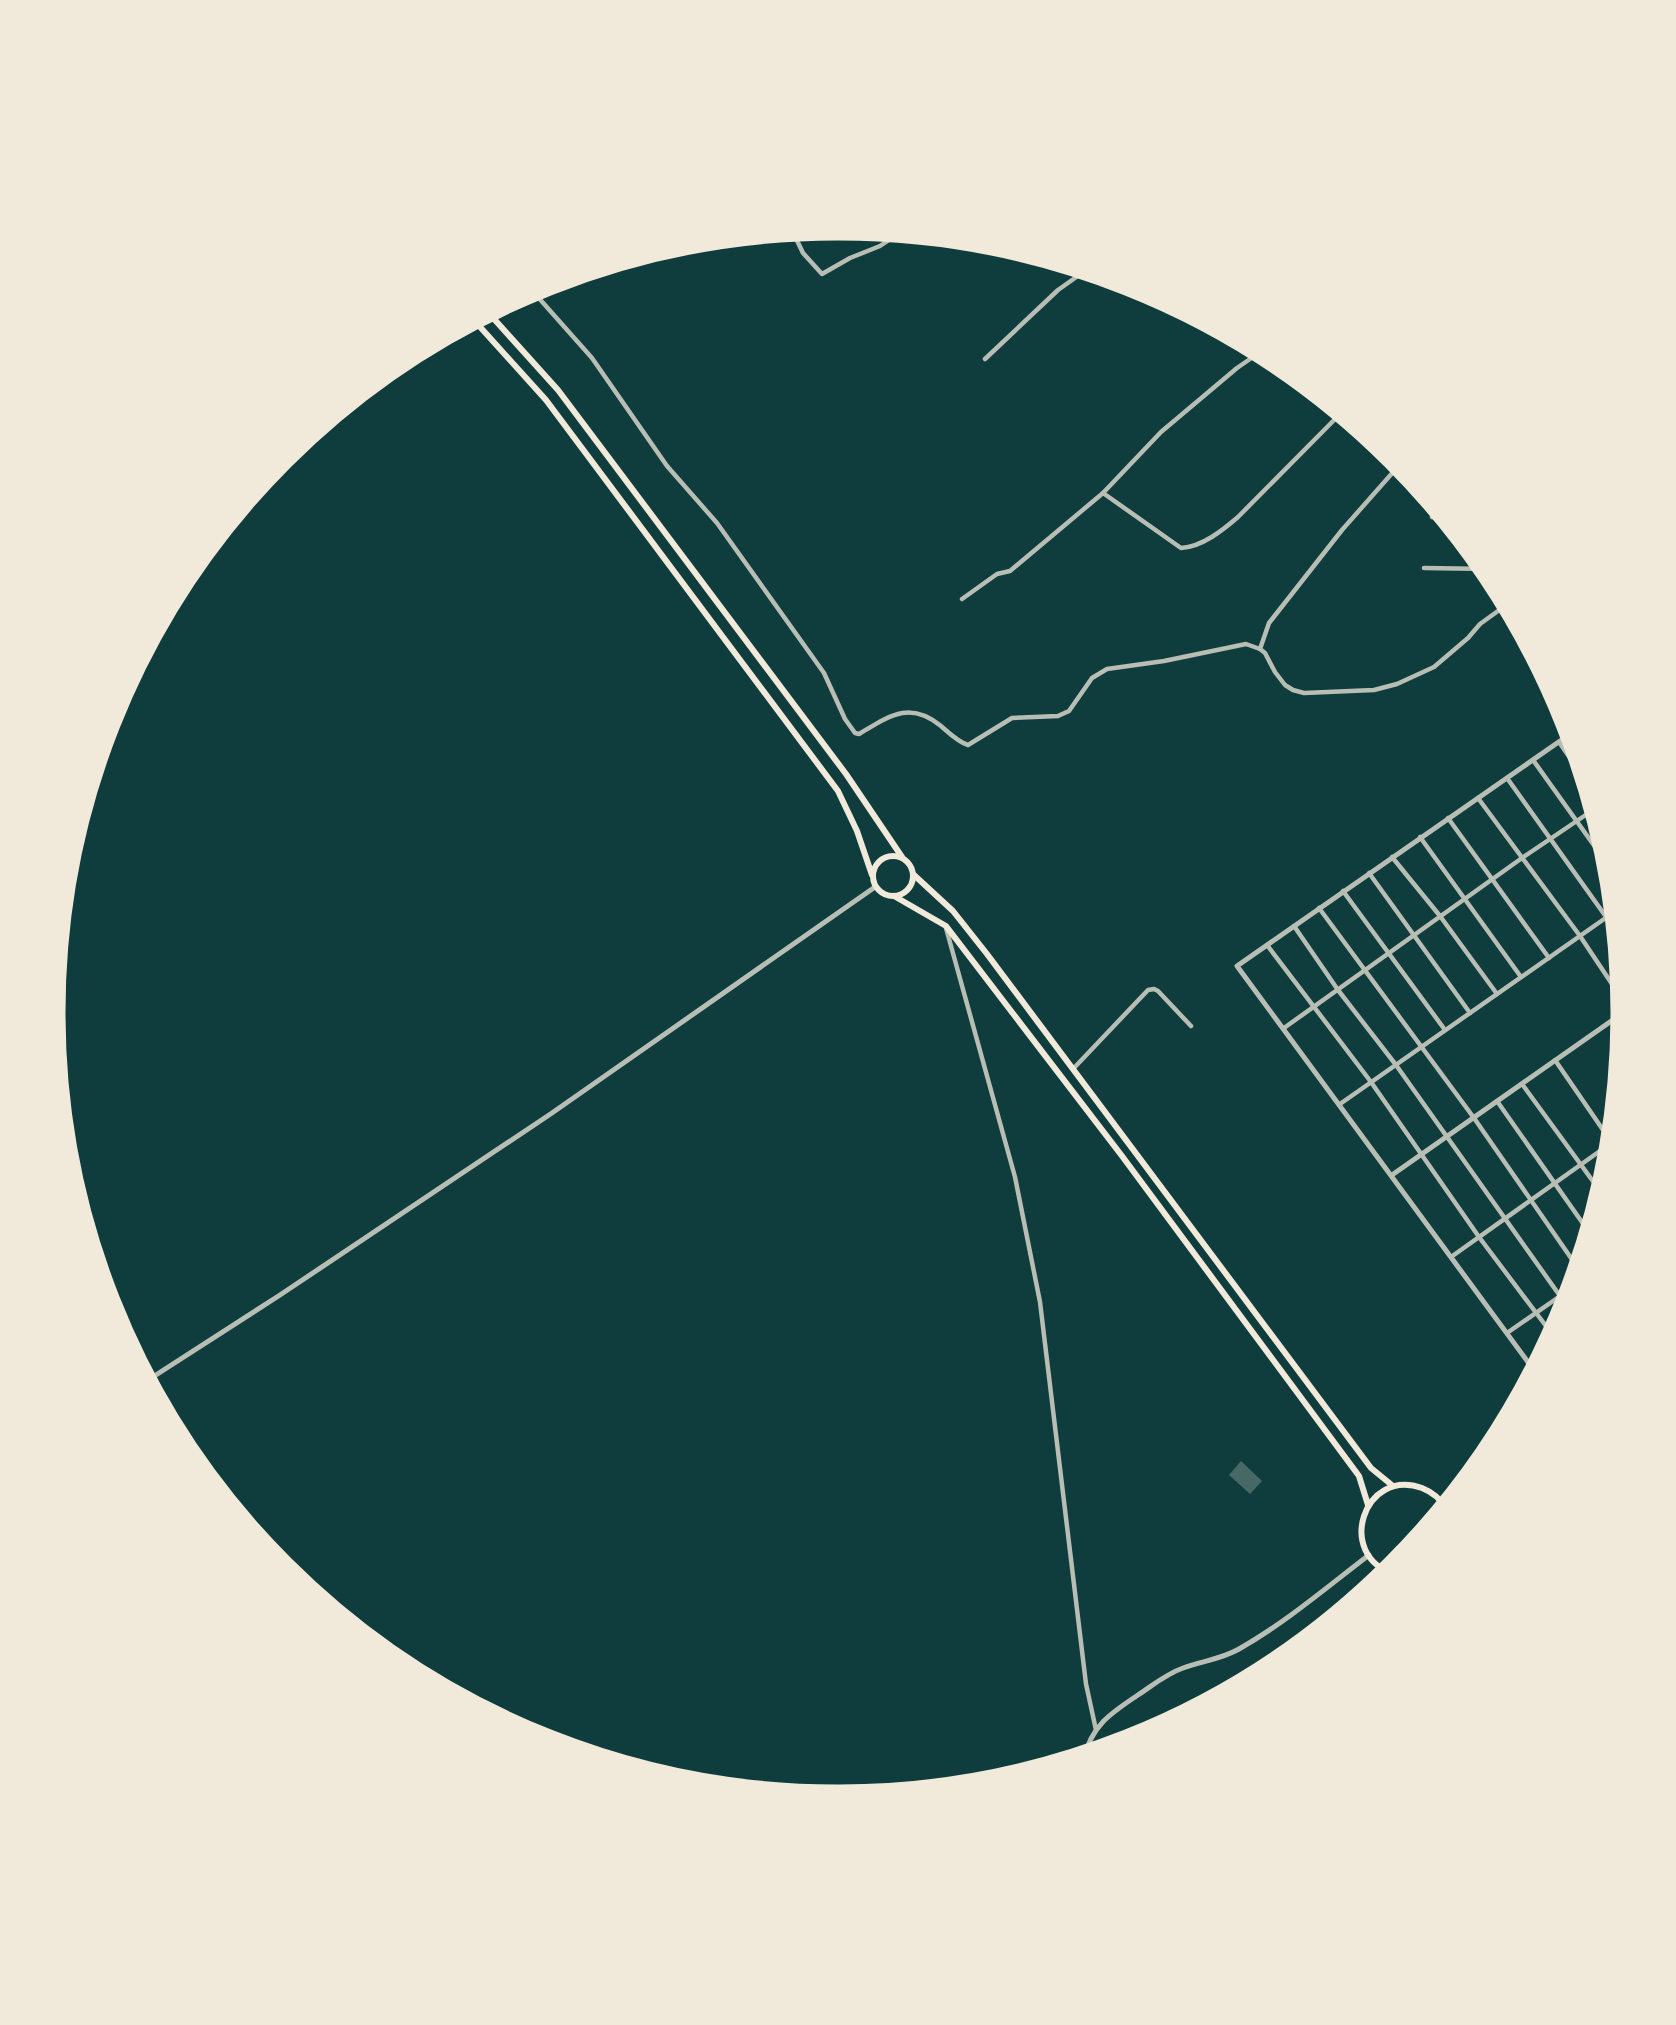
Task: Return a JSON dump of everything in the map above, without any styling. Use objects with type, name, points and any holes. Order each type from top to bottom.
[{"type":"main road","points":[[492,317],[558,390],[846,774],[908,862],[914,875],[953,911],[1371,1468],[1393,1486]]},
{"type":"main road","points":[[478,325],[546,400],[838,791],[857,831],[875,887],[885,895],[894,897],[946,926],[1122,1156],[1359,1476],[1367,1505]]},
{"type":"main road","points":[[873,875],[879,860],[887,856],[902,857]]},
{"type":"main road","points":[[894,897],[909,890],[914,875]]},
{"type":"main road","points":[[1382,1567],[1369,1555],[1363,1543],[1362,1517],[1367,1505],[1378,1493],[1393,1486],[1412,1485],[1430,1491],[1440,1502]]},
{"type":"street","points":[[795,237],[803,253],[822,274],[893,237]]},
{"type":"street","points":[[985,359],[1058,290],[1080,275]]},
{"type":"street","points":[[537,297],[592,358],[667,466],[718,523],[824,673],[845,719],[855,733],[859,734],[897,714],[917,712],[931,718],[968,745],[1012,718],[1058,716],[1069,711],[1092,678],[1107,669],[1164,661],[1246,643],[1265,653],[1280,679],[1293,690],[1304,693],[1374,690],[1434,667],[1480,624],[1501,609]]},
{"type":"street","points":[[962,599],[997,574],[1010,571],[1103,493],[1161,432],[1253,357]]},
{"type":"street","points":[[1103,493],[1181,548],[1188,548],[1219,532],[1238,517],[1336,418]]},
{"type":"street","points":[[1260,649],[1269,623],[1342,530],[1394,471]]},
{"type":"street","points":[[1424,568],[1475,569]]},
{"type":"street","points":[[1530,1365],[1237,966],[1565,738]]},
{"type":"street","points":[[1559,742],[1575,765]]},
{"type":"street","points":[[1533,760],[1598,851]]},
{"type":"street","points":[[1507,778],[1609,921]]},
{"type":"street","points":[[1477,798],[1580,936],[1614,988]]},
{"type":"street","points":[[1284,1028],[1588,812]]},
{"type":"street","points":[[1448,818],[1549,958]]},
{"type":"street","points":[[1420,837],[1521,977]]},
{"type":"street","points":[[1392,857],[1440,916],[1497,994]]},
{"type":"street","points":[[1369,873],[1471,1013]]},
{"type":"street","points":[[152,1377],[552,1113],[875,887]]},
{"type":"street","points":[[1343,891],[1445,1030]]},
{"type":"street","points":[[1319,908],[1474,1118],[1574,1262]]},
{"type":"street","points":[[1340,1104],[1606,917]]},
{"type":"street","points":[[946,926],[1015,1177],[1040,1302],[1086,1684],[1096,1730]]},
{"type":"street","points":[[1294,926],[1562,1295]]},
{"type":"street","points":[[1267,945],[1371,1082],[1479,1237],[1548,1328]]},
{"type":"street","points":[[1073,1069],[1148,990],[1158,991],[1191,1027]]},
{"type":"street","points":[[1392,1175],[1615,1017]]},
{"type":"street","points":[[1555,1060],[1605,1133]]},
{"type":"street","points":[[1522,1084],[1595,1185]]},
{"type":"street","points":[[1497,1101],[1585,1226]]},
{"type":"street","points":[[1451,1257],[1602,1150]]},
{"type":"street","points":[[1507,1334],[1561,1295]]},
{"type":"street","points":[[1088,1748],[1096,1730],[1114,1710],[1164,1676],[1238,1650],[1369,1555]]},
{"type":"building","points":[[1241,1461],[1262,1481],[1250,1494],[1229,1475]]}]
